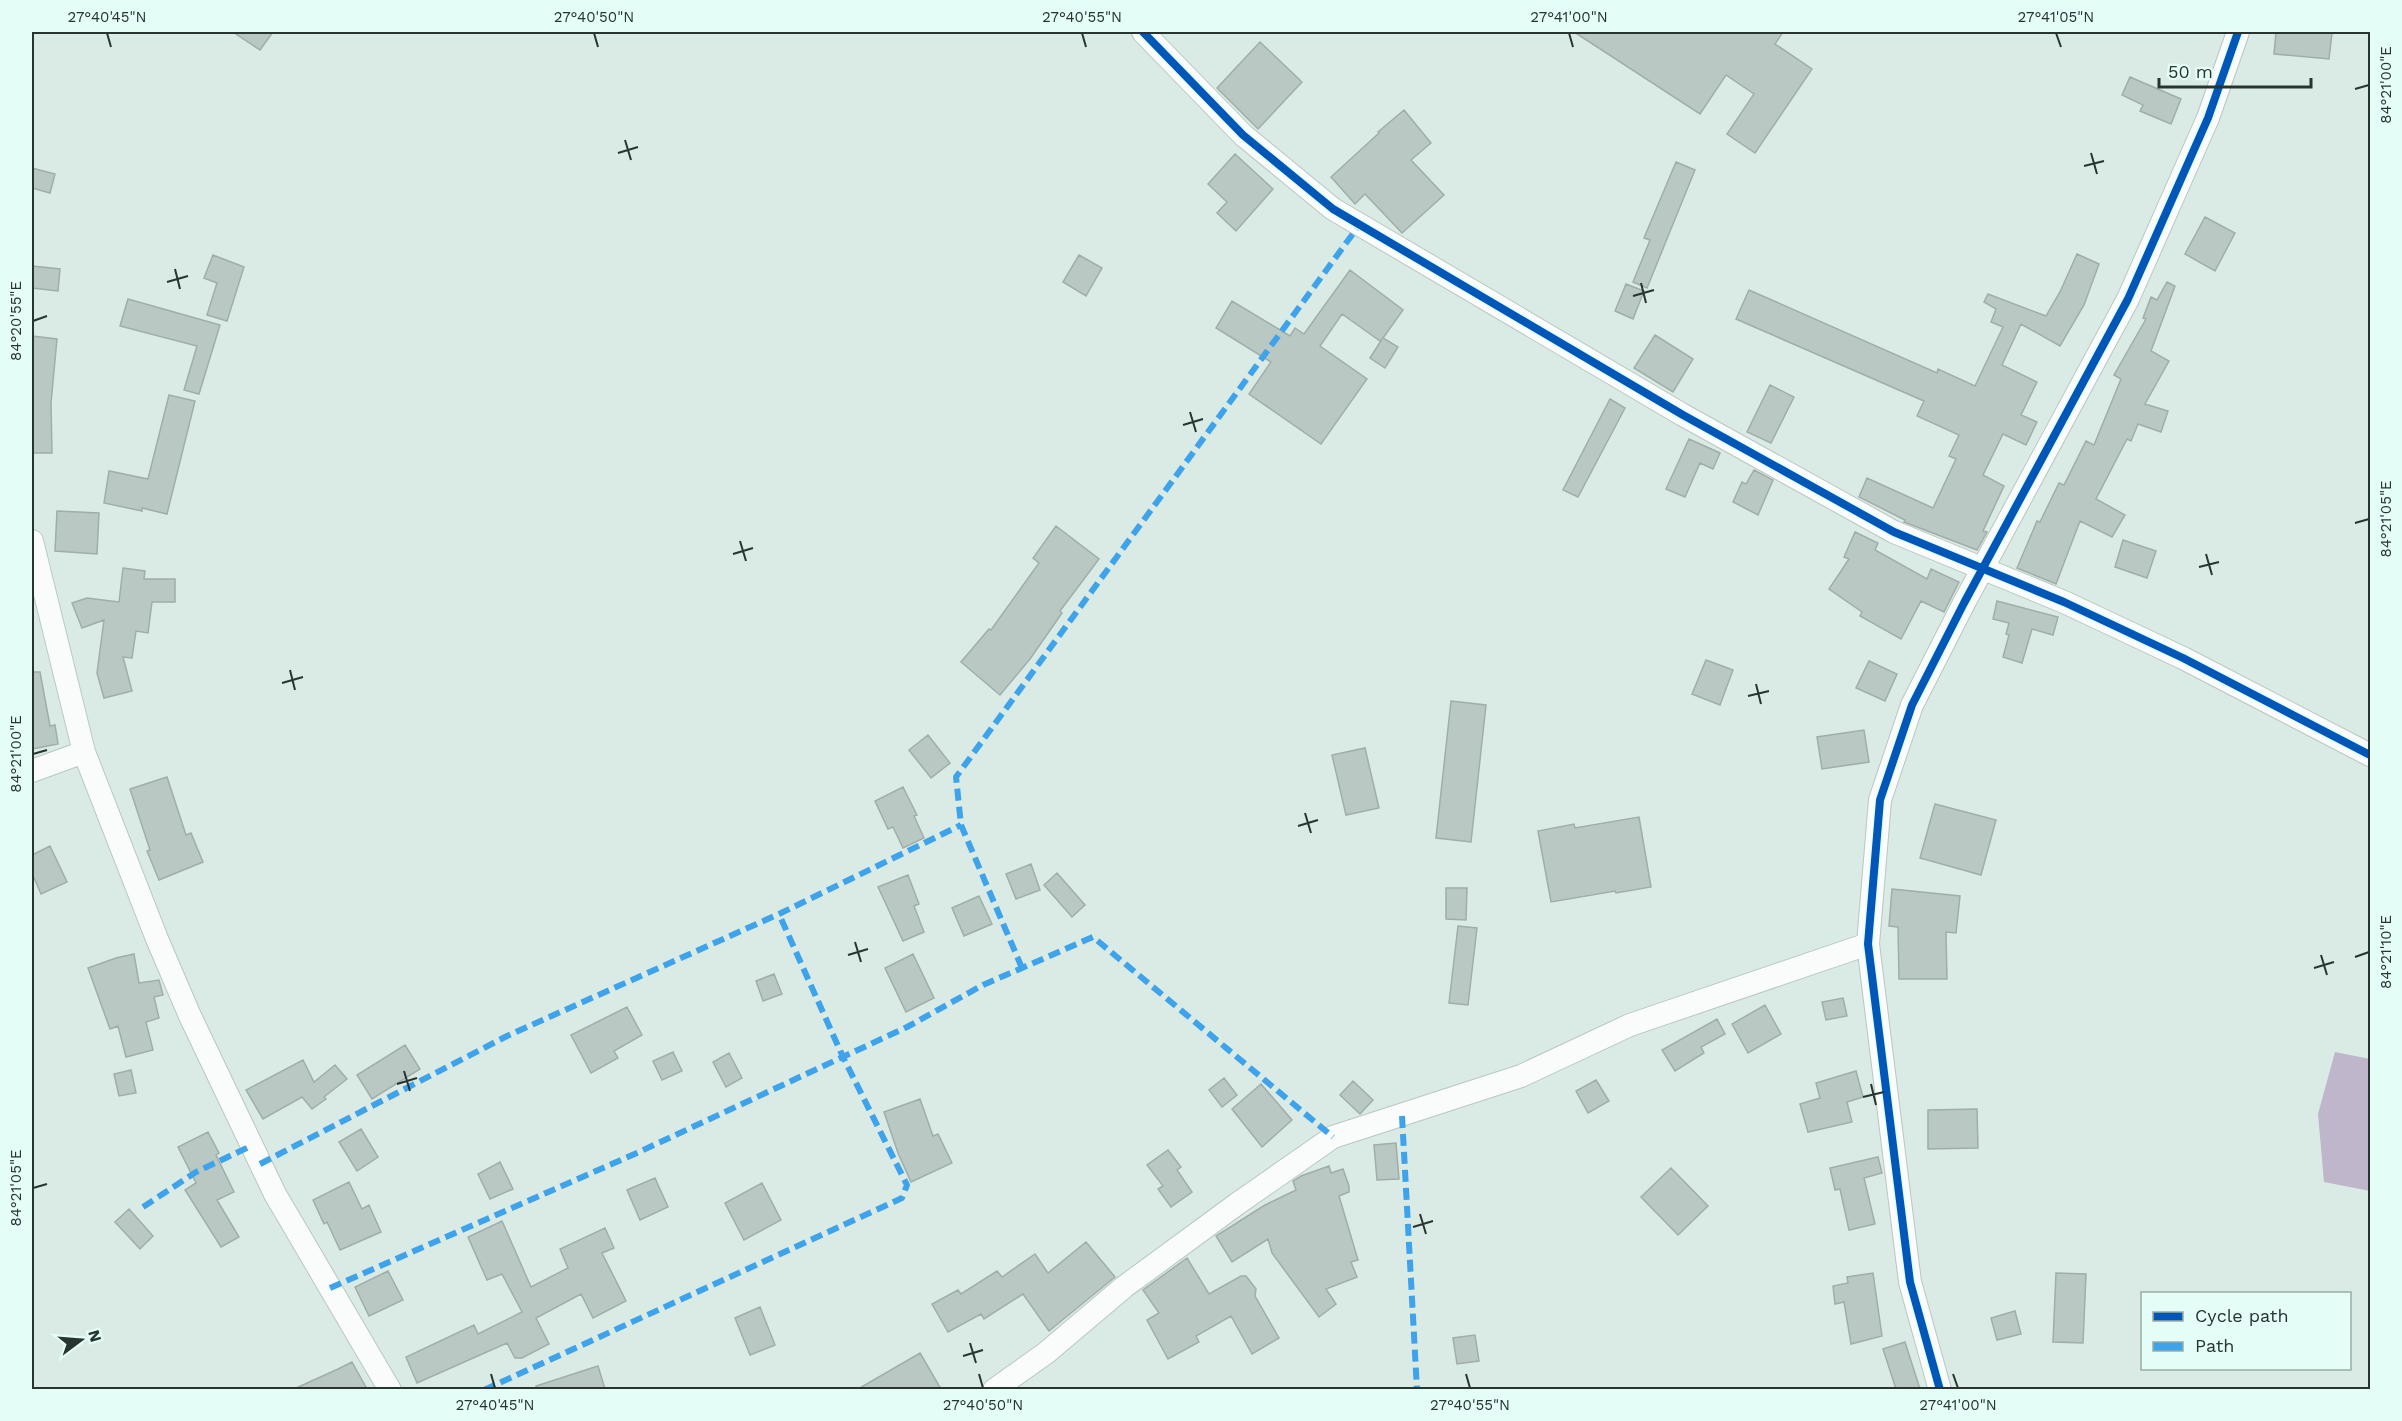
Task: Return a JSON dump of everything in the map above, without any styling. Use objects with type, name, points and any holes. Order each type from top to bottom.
[{"type":"street","points":[[1143,32],[1243,135],[1333,209],[1733,443],[1894,532],[2064,602],[2183,658],[2370,755]]},
{"type":"street","points":[[1940,1389],[1910,1281],[1868,944],[1880,800],[1912,705],[1982,569],[2128,299],[2208,118],[2238,32]]},
{"type":"street","points":[[32,541],[84,752],[157,939],[190,1016],[275,1194],[390,1389]]},
{"type":"street","points":[[32,771],[84,752]]},
{"type":"street","points":[[994,1389],[1046,1353],[1124,1287],[1236,1204],[1334,1137],[1521,1076],[1630,1025],[1868,944]]},
{"type":"shaded area","points":[[2335,1052],[2370,1059],[2370,1191],[2324,1182],[2318,1114]]},
{"type":"building","points":[[233,32],[273,32],[260,50]]},
{"type":"building","points":[[1574,32],[1783,32],[1775,44],[1812,69],[1755,153],[1727,134],[1754,94],[1726,75],[1700,114]]},
{"type":"building","points":[[2276,32],[2332,33],[2329,59],[2274,54]]},
{"type":"building","points":[[1260,42],[1302,82],[1258,129],[1217,88]]},
{"type":"building","points":[[2130,77],[2181,99],[2171,124],[2140,111],[2143,105],[2122,95]]},
{"type":"building","points":[[1404,110],[1431,143],[1411,160],[1444,195],[1402,233],[1365,194],[1355,204],[1331,177]]},
{"type":"building","points":[[1235,154],[1273,189],[1236,231],[1217,213],[1227,202],[1208,184]]},
{"type":"building","points":[[1676,162],[1695,170],[1647,288],[1633,282],[1650,240],[1644,238]]},
{"type":"building","points":[[32,168],[55,174],[50,193],[32,188]]},
{"type":"building","points":[[2205,217],[2235,233],[2215,271],[2185,254]]},
{"type":"building","points":[[2077,254],[2099,264],[2084,305],[2060,346],[2021,324],[2002,365],[2037,382],[2021,415],[2037,422],[2026,445],[2003,434],[1983,475],[2004,486],[1983,531],[1987,532],[1977,550],[1904,522],[1905,520],[1859,497],[1867,478],[1933,508],[1956,459],[1949,456],[1959,435],[1917,416],[1924,401],[1736,319],[1749,290],[1937,373],[1938,369],[1975,386],[2003,327],[1991,322],[1996,309],[1984,302],[1988,294],[2046,316]]},
{"type":"building","points":[[213,255],[244,267],[227,321],[207,315],[217,283],[204,278]]},
{"type":"building","points":[[1079,255],[1102,268],[1086,296],[1063,282]]},
{"type":"building","points":[[32,266],[60,269],[58,291],[32,288]]},
{"type":"building","points":[[1350,270],[1403,310],[1383,338],[1398,347],[1385,368],[1370,358],[1382,339],[1380,341],[1342,314],[1320,346],[1367,379],[1321,444],[1249,394],[1271,362],[1216,328],[1232,301],[1290,336],[1295,328],[1304,334]]},
{"type":"building","points":[[2167,282],[2175,286],[2151,351],[2169,361],[2145,404],[2168,411],[2161,432],[2138,424],[2131,441],[2127,439],[2096,499],[2125,515],[2112,537],[2080,521],[2056,584],[2017,568],[2037,521],[2040,522],[2059,483],[2064,485],[2086,441],[2094,445],[2121,379],[2114,375],[2146,319],[2143,318],[2151,297],[2157,300]]},
{"type":"building","points":[[1626,284],[1644,291],[1633,319],[1615,311]]},
{"type":"building","points":[[128,299],[220,325],[199,394],[184,390],[197,346],[120,326]]},
{"type":"building","points":[[1655,335],[1693,359],[1673,392],[1634,368]]},
{"type":"building","points":[[32,336],[57,339],[51,403],[52,453],[32,453]]},
{"type":"building","points":[[1770,385],[1794,397],[1771,443],[1747,432]]},
{"type":"building","points":[[169,395],[195,401],[167,514],[104,503],[109,471],[148,479]]},
{"type":"building","points":[[1610,399],[1625,408],[1578,497],[1563,490]]},
{"type":"building","points":[[1689,439],[1720,453],[1713,469],[1700,463],[1685,497],[1666,489]]},
{"type":"building","points":[[1754,470],[1773,480],[1758,515],[1733,502],[1742,482],[1746,484]]},
{"type":"building","points":[[57,511],[99,513],[97,554],[55,551]]},
{"type":"building","points":[[1056,526],[1099,559],[1060,611],[1062,613],[1030,659],[1000,695],[961,662],[989,629],[991,630],[1039,563],[1033,558]]},
{"type":"building","points":[[1855,532],[1878,543],[1875,550],[1927,579],[1931,569],[1959,582],[1944,612],[1921,601],[1901,639],[1860,616],[1862,612],[1829,589],[1849,559],[1844,557]]},
{"type":"building","points":[[2123,540],[2156,551],[2147,578],[2115,567]]},
{"type":"building","points":[[123,568],[145,571],[144,579],[175,579],[175,602],[152,602],[148,633],[136,631],[132,658],[123,657],[132,691],[104,698],[97,673],[104,620],[82,628],[72,603],[87,598],[119,602]]},
{"type":"building","points":[[1997,601],[2058,617],[2053,635],[2032,629],[2022,663],[2003,657],[2009,635],[2006,634],[2009,623],[1993,619]]},
{"type":"building","points":[[1706,660],[1733,670],[1720,705],[1692,694]]},
{"type":"building","points":[[1869,661],[1897,674],[1885,701],[1856,688]]},
{"type":"building","points":[[32,672],[40,672],[50,726],[55,725],[58,744],[32,749]]},
{"type":"building","points":[[1451,701],[1486,705],[1471,842],[1436,838]]},
{"type":"building","points":[[1864,730],[1869,762],[1822,769],[1817,737]]},
{"type":"building","points":[[928,735],[950,763],[931,778],[909,750]]},
{"type":"building","points":[[1365,748],[1379,808],[1346,815],[1332,755]]},
{"type":"building","points":[[167,777],[186,835],[191,833],[203,862],[159,880],[147,851],[150,850],[130,789]]},
{"type":"building","points":[[903,787],[917,815],[914,816],[924,838],[903,848],[893,827],[888,829],[875,801]]},
{"type":"building","points":[[1935,804],[1996,820],[1981,875],[1920,858]]},
{"type":"building","points":[[1639,817],[1651,887],[1551,902],[1538,831],[1574,824],[1575,828]]},
{"type":"building","points":[[50,846],[67,882],[41,894],[32,873],[32,855]]},
{"type":"building","points":[[1031,864],[1040,890],[1016,899],[1006,874]]},
{"type":"building","points":[[1057,873],[1085,905],[1072,917],[1044,885]]},
{"type":"building","points":[[908,875],[919,904],[914,906],[924,932],[903,941],[878,887]]},
{"type":"building","points":[[1446,888],[1467,888],[1466,920],[1446,919]]},
{"type":"building","points":[[1892,889],[1960,896],[1956,933],[1946,932],[1947,979],[1899,979],[1898,927],[1889,926]]},
{"type":"building","points":[[979,896],[992,924],[964,936],[952,908]]},
{"type":"building","points":[[1458,926],[1477,928],[1468,1005],[1449,1003]]},
{"type":"building","points":[[134,954],[139,983],[159,980],[163,995],[154,997],[159,1018],[146,1022],[153,1050],[126,1057],[118,1026],[110,1029],[88,968]]},
{"type":"building","points":[[913,954],[934,998],[906,1012],[885,968]]},
{"type":"building","points":[[774,974],[782,994],[763,1001],[756,981]]},
{"type":"building","points":[[1843,998],[1847,1016],[1826,1020],[1822,1002]]},
{"type":"building","points":[[1765,1005],[1781,1034],[1748,1053],[1732,1024]]},
{"type":"building","points":[[627,1007],[642,1035],[614,1051],[618,1058],[591,1073],[571,1035]]},
{"type":"building","points":[[1717,1019],[1725,1034],[1701,1047],[1704,1053],[1675,1071],[1662,1050]]},
{"type":"building","points":[[405,1045],[420,1069],[372,1099],[357,1075]]},
{"type":"building","points":[[673,1052],[682,1071],[662,1080],[653,1061]]},
{"type":"building","points":[[729,1053],[742,1078],[726,1087],[713,1062]]},
{"type":"building","points":[[303,1060],[314,1082],[335,1065],[347,1079],[312,1109],[302,1097],[263,1119],[246,1090]]},
{"type":"building","points":[[131,1070],[136,1093],[119,1096],[114,1074]]},
{"type":"building","points":[[1856,1071],[1863,1097],[1847,1102],[1852,1122],[1808,1132],[1800,1104],[1820,1098],[1816,1083]]},
{"type":"building","points":[[1224,1078],[1237,1095],[1222,1107],[1209,1090]]},
{"type":"building","points":[[1596,1080],[1609,1101],[1588,1113],[1576,1091]]},
{"type":"building","points":[[1353,1081],[1373,1100],[1360,1114],[1340,1095]]},
{"type":"building","points":[[1261,1084],[1292,1120],[1262,1147],[1232,1109]]},
{"type":"building","points":[[920,1099],[933,1136],[938,1134],[952,1163],[911,1182],[884,1112]]},
{"type":"building","points":[[1977,1109],[1978,1148],[1928,1149],[1928,1110]]},
{"type":"building","points":[[361,1129],[378,1157],[357,1171],[339,1142]]},
{"type":"building","points":[[208,1132],[219,1153],[216,1155],[234,1192],[217,1200],[239,1237],[221,1247],[185,1190],[196,1183],[178,1147]]},
{"type":"building","points":[[1396,1143],[1399,1179],[1377,1180],[1374,1145]]},
{"type":"building","points":[[1168,1150],[1181,1167],[1177,1170],[1192,1192],[1171,1207],[1158,1189],[1163,1186],[1147,1165]]},
{"type":"building","points":[[1878,1157],[1882,1173],[1864,1178],[1875,1224],[1849,1230],[1840,1189],[1835,1190],[1830,1168]]},
{"type":"building","points":[[500,1162],[513,1189],[490,1199],[478,1174]]},
{"type":"building","points":[[1329,1166],[1331,1173],[1343,1169],[1349,1186],[1349,1192],[1339,1196],[1358,1260],[1351,1262],[1357,1277],[1326,1289],[1336,1304],[1319,1317],[1272,1253],[1268,1239],[1232,1262],[1216,1236],[1265,1205],[1296,1190],[1293,1181],[1301,1176]]},
{"type":"building","points":[[1671,1168],[1708,1206],[1678,1235],[1641,1197]]},
{"type":"building","points":[[655,1178],[668,1207],[640,1220],[627,1190]]},
{"type":"building","points":[[349,1182],[362,1209],[369,1205],[381,1232],[340,1250],[327,1222],[324,1224],[313,1200]]},
{"type":"building","points":[[762,1183],[781,1220],[744,1240],[725,1203]]},
{"type":"building","points":[[129,1209],[153,1236],[140,1249],[115,1222]]},
{"type":"building","points":[[502,1221],[531,1287],[568,1268],[560,1249],[605,1228],[614,1248],[602,1253],[626,1301],[593,1318],[581,1294],[536,1318],[549,1344],[522,1358],[515,1358],[507,1343],[417,1383],[406,1357],[474,1325],[478,1334],[522,1312],[502,1274],[487,1280],[468,1237]]},
{"type":"building","points":[[1086,1242],[1115,1277],[1049,1331],[1023,1294],[984,1319],[981,1314],[948,1332],[932,1304],[958,1290],[961,1294],[997,1271],[1002,1277],[1035,1254],[1048,1273]]},
{"type":"building","points":[[1187,1258],[1209,1294],[1241,1276],[1246,1276],[1256,1289],[1255,1296],[1279,1338],[1252,1354],[1231,1316],[1196,1336],[1199,1342],[1168,1359],[1147,1320],[1159,1313],[1143,1290]]},
{"type":"building","points":[[388,1271],[403,1300],[369,1316],[355,1287]]},
{"type":"building","points":[[1873,1273],[1882,1336],[1851,1344],[1844,1302],[1835,1304],[1833,1286],[1848,1283],[1847,1277]]},
{"type":"building","points":[[2056,1273],[2086,1274],[2083,1343],[2053,1342]]},
{"type":"building","points":[[760,1307],[775,1345],[750,1355],[735,1318]]},
{"type":"building","points":[[2015,1311],[2021,1334],[1997,1340],[1991,1318]]},
{"type":"building","points":[[1475,1335],[1479,1361],[1457,1364],[1453,1338]]},
{"type":"building","points":[[1905,1342],[1920,1389],[1896,1389],[1883,1349]]},
{"type":"building","points":[[920,1353],[941,1389],[858,1389]]},
{"type":"building","points":[[352,1362],[367,1389],[294,1389],[338,1369]]},
{"type":"building","points":[[598,1366],[605,1389],[536,1389],[536,1386]]},
{"type":"marked path","points":[[1022,968],[961,825],[956,777],[1360,224]]},
{"type":"marked path","points":[[260,1164],[507,1036],[779,914],[961,825]]},
{"type":"marked path","points":[[484,1390],[902,1198],[907,1185],[843,1057],[779,914]]},
{"type":"marked path","points":[[330,1288],[639,1152],[907,1027],[983,985],[1093,937],[1333,1137]]},
{"type":"marked path","points":[[1402,1116],[1417,1390]]},
{"type":"marked path","points":[[143,1207],[196,1172],[251,1146]]},
{"type":"cycle path","points":[[1143,32],[1243,135],[1333,209],[1683,415],[1894,532],[2064,602],[2183,658],[2370,755]]},
{"type":"cycle path","points":[[1940,1390],[1910,1282],[1868,944],[1880,800],[1912,705],[1964,603],[2128,299],[2208,118],[2238,32]]}]
